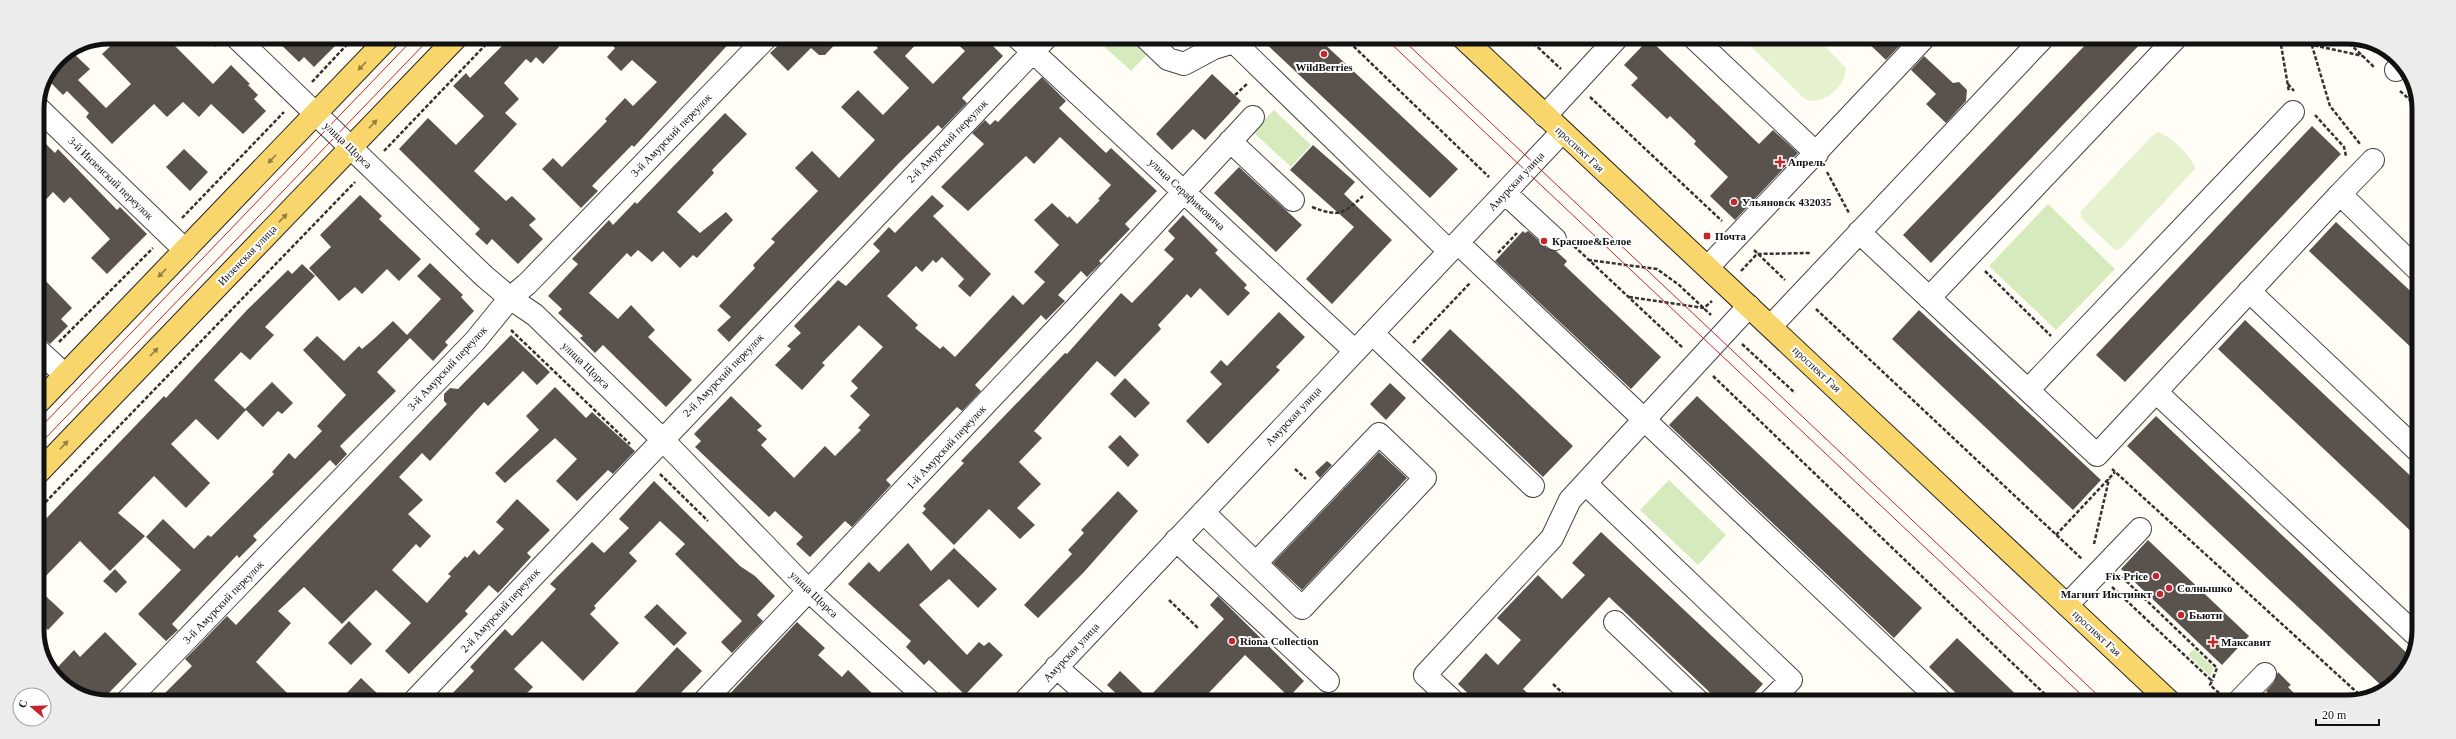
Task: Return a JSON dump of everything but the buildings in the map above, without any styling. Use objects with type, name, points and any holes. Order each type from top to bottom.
[{"type":"main road","points":[[44,397],[382,44]]},
{"type":"main road","name":"Инзенская улица","points":[[44,467],[450,44]]},
{"type":"main road","name":"проспект Гая","points":[[1469,44],[1544,116],[1708,267],[2163,695]]},
{"type":"street","name":"улица Щорса","points":[[243,44],[510,298],[535,315],[662,439],[809,591],[923,695]]},
{"type":"street","name":"3-й Амурский переулок","points":[[133,695],[475,341],[495,314],[510,298],[527,284],[760,44]]},
{"type":"street","name":"2-й Амурский переулок","points":[[420,695],[662,439],[1031,44]]},
{"type":"street","name":"улица Серафимовича","points":[[1033,44],[1184,191],[1355,351]]},
{"type":"street","points":[[1152,44],[1168,59],[1184,64],[1214,48],[1225,44]]},
{"type":"street","points":[[1240,44],[1378,183],[1453,247],[1644,420],[1935,695]]},
{"type":"street","points":[[1544,116],[1611,44]]},
{"type":"street","points":[[1700,44],[1817,154]]},
{"type":"street","points":[[1708,267],[1817,154],[1918,44]]},
{"type":"street","points":[[1771,326],[2037,44]]},
{"type":"street","points":[[1929,298],[1968,255],[2170,44]]},
{"type":"street","points":[[2028,390],[2302,107]]},
{"type":"street","name":"3-й Инзенский переулок","points":[[44,114],[185,250]]},
{"type":"street","name":"1-й Амурский переулок","points":[[710,695],[1059,326],[1253,117]]},
{"type":"street","name":"Амурская улица","points":[[1030,695],[1562,132]]},
{"type":"street","points":[[1230,141],[1293,200]]},
{"type":"street","points":[[1859,232],[2097,455],[2372,160]]},
{"type":"street","points":[[2347,187],[2412,263]]},
{"type":"street","points":[[1505,193],[1563,241]]},
{"type":"street","points":[[2249,291],[2412,445]]},
{"type":"street","points":[[1447,695],[1425,675],[1552,538],[1570,500],[1749,306]]},
{"type":"street","points":[[1372,333],[1533,486]]},
{"type":"street","points":[[44,356],[65,375]]},
{"type":"street","points":[[2156,392],[2412,631]]},
{"type":"street","points":[[1203,512],[1302,608],[1425,478],[1379,434],[1256,563]]},
{"type":"street","points":[[1586,484],[1791,680],[1776,695]]},
{"type":"street","points":[[2067,605],[2098,567],[2140,529]]},
{"type":"street","points":[[1176,540],[1328,681]]},
{"type":"street","points":[[1614,622],[1692,695]]},
{"type":"street","points":[[1056,667],[1088,695]]},
{"type":"street","points":[[2238,695],[2265,674]]},
{"type":"path","points":[[308,86],[347,44]]},
{"type":"path","points":[[384,150],[486,44]]},
{"type":"path","points":[[1351,44],[1505,193]]},
{"type":"path","points":[[1534,44],[2056,535],[2098,567],[2217,668],[2210,684],[2224,695]]},
{"type":"path","points":[[2281,44],[2288,84],[2302,107],[2344,147],[2347,187]]},
{"type":"path","points":[[2308,44],[2363,56]]},
{"type":"path","points":[[2312,45],[2330,106],[2372,160]]},
{"type":"path","points":[[2288,84],[2302,107]]},
{"type":"path","points":[[1817,154],[1859,232]]},
{"type":"path","points":[[44,504],[356,181],[362,186]]},
{"type":"path","points":[[1293,200],[1328,213],[1346,212],[1378,183]]},
{"type":"path","points":[[1563,241],[1588,260],[1698,362],[2046,695]]},
{"type":"path","points":[[1757,254],[1839,253]]},
{"type":"path","points":[[1968,255],[2066,350]]},
{"type":"path","points":[[1588,260],[1657,269]]},
{"type":"path","points":[[1628,297],[1704,308]]},
{"type":"path","points":[[495,314],[710,522]]},
{"type":"path","points":[[2097,455],[2359,694]]},
{"type":"path","points":[[2056,535],[2115,472]]},
{"type":"path","points":[[2098,567],[2109,479]]},
{"type":"path","points":[[2098,567],[2212,681]]},
{"type":"path","points":[[1169,600],[1198,628]]},
{"type":"path","points":[[1553,684],[1565,695]]},
{"type":"green space","points":[[1102,44],[1142,44],[1150,51],[1131,71]]},
{"type":"green space","points":[[1748,44],[1823,44],[1846,68],[1845,75],[1838,88],[1826,97],[1812,101],[1805,99]]},
{"type":"green space","points":[[1274,110],[1311,145],[1291,167],[1253,132]]},
{"type":"green space","points":[[2158,132],[2168,137],[2186,154],[2194,165],[2195,169],[2120,249],[2115,250],[2081,218],[2081,211],[2152,136]]},
{"type":"green space","points":[[2048,204],[2115,269],[2056,330],[1989,266]]},
{"type":"green space","points":[[1669,480],[1726,535],[1698,565],[1640,510]]},
{"type":"green space","points":[[2194,649],[2214,668],[2210,676],[2188,655]]},
{"type":"tram line","points":[[44,424],[408,44]]},
{"type":"tram line","points":[[44,440],[424,44]]},
{"type":"tram line","points":[[1391,44],[2082,695]]},
{"type":"tram line","points":[[1407,44],[2098,695]]},
{"type":"place","name":"WildBerries","points":[[1324,54]]},
{"type":"place","name":"Апрель","points":[[1780,162]]},
{"type":"place","name":"Ульяновск 432035","points":[[1734,202]]},
{"type":"place","name":"Почта","points":[[1707,236]]},
{"type":"place","name":"Красное&Белое","points":[[1544,241]]},
{"type":"place","name":"Fix Price","points":[[2156,576]]},
{"type":"place","name":"Солнышко","points":[[2169,588]]},
{"type":"place","name":"Магнит Инстинкт","points":[[2160,594]]},
{"type":"place","name":"Бьюти","points":[[2181,615]]},
{"type":"place","name":"Riona Collection","points":[[1232,641]]},
{"type":"place","name":"Максавит","points":[[2213,642]]}]
